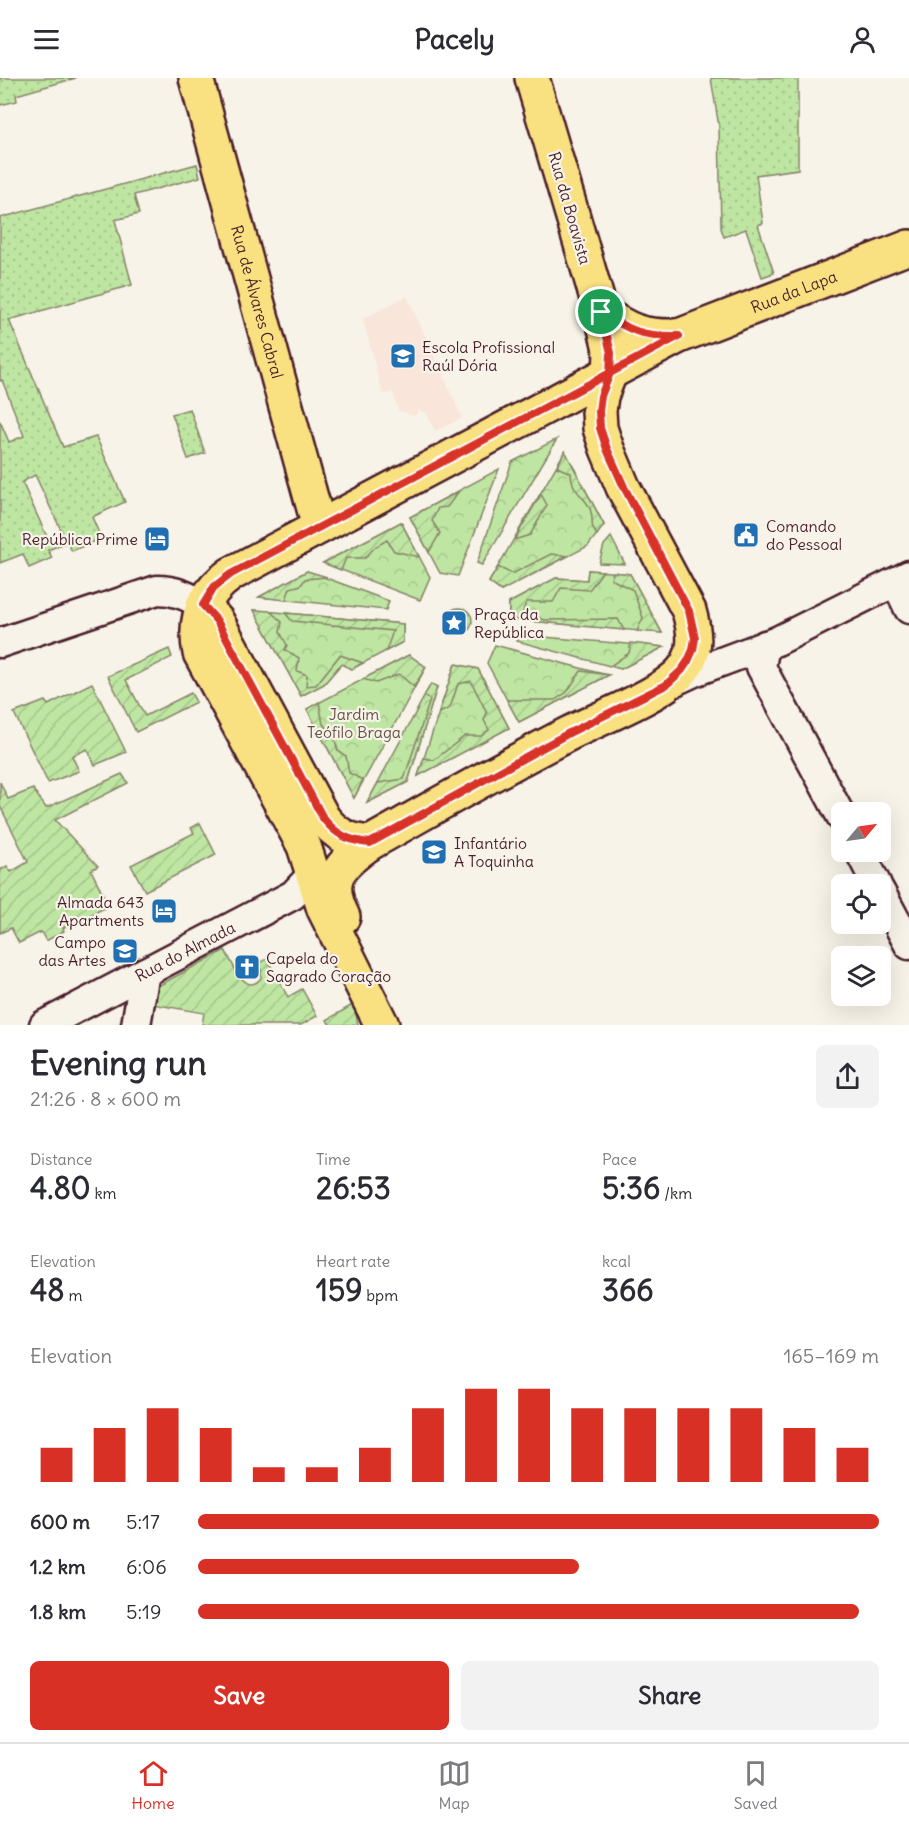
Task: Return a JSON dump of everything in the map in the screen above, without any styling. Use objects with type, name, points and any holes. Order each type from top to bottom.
[{"type":"main road","name":"Rua de Álvares Cabral","points":[[196,78],[319,527]]},
{"type":"main road","name":"Rua da Boavista","points":[[532,78],[601,312],[611,353],[610,373]]},
{"type":"main road","name":"Rua da Lapa","points":[[610,373],[679,336],[909,247]]},
{"type":"main road","name":"Rua da Lapa","points":[[601,312],[634,332],[659,337],[679,336]]},
{"type":"main road","points":[[327,865],[304,846],[200,653],[198,625],[203,605],[214,587],[231,574],[610,373]]},
{"type":"main road","points":[[390,1025],[375,1009],[324,909],[316,886],[327,865],[569,733],[666,685],[682,670],[693,650],[694,628],[689,611],[624,487],[600,428],[601,396],[610,373]]},
{"type":"main road","points":[[516,423],[547,415],[568,416],[589,434],[624,487]]},
{"type":"main road","points":[[203,605],[217,621],[323,818],[344,837],[352,841],[370,843]]},
{"type":"main road","points":[[375,1009],[400,1025]]},
{"type":"street","points":[[666,685],[693,672],[765,645],[902,579],[909,609]]},
{"type":"street","points":[[0,643],[157,590],[189,596],[203,605]]},
{"type":"street","points":[[765,645],[761,667],[833,802]]},
{"type":"street","name":"Rua do Almada","points":[[44,1025],[293,895],[308,879],[327,865]]},
{"type":"street","points":[[891,911],[909,945]]},
{"type":"street","points":[[136,1025],[145,972]]},
{"type":"shaded area","name":"Escola Profissional Raúl Dória","points":[[407,296],[462,418],[435,431],[427,413],[418,410],[415,416],[398,410],[393,392],[383,394],[363,319]]},
{"type":"green space","points":[[0,78],[76,78],[16,95],[17,101],[0,105]]},
{"type":"green space","points":[[711,78],[798,78],[798,169],[756,175],[763,223],[758,225],[774,273],[762,277],[746,229],[724,237],[721,228],[719,127]]},
{"type":"green space","points":[[197,164],[200,177],[134,195],[139,214],[115,220],[132,285],[9,320],[63,447],[96,437],[125,502],[92,517],[101,538],[72,551],[67,542],[48,550],[52,558],[29,568],[23,554],[0,563],[0,421],[9,442],[24,436],[2,380],[0,381],[0,218]],"holes":[[[35,475],[62,532],[48,539],[22,482]]]},
{"type":"green space","points":[[190,409],[205,453],[188,459],[172,414]]},
{"type":"green space","points":[[557,439],[482,565],[477,563],[512,462]]},
{"type":"green space","points":[[565,451],[604,525],[588,546],[501,591],[489,582]]},
{"type":"green space","points":[[565,451],[604,525],[597,535],[592,526],[589,507],[574,486],[571,473],[557,467]]},
{"type":"green space","points":[[499,469],[458,576],[440,573],[410,517]]},
{"type":"green space","points":[[459,491],[447,507],[438,508],[432,521],[440,533],[429,552],[410,517]]},
{"type":"green space","points":[[541,494],[547,505],[530,535],[514,540]]},
{"type":"green space","points":[[401,522],[430,577],[420,600],[323,563]]},
{"type":"green space","points":[[401,522],[419,557],[394,551],[387,540],[375,547],[365,558],[346,558],[341,570],[323,563]]},
{"type":"green space","points":[[611,537],[625,564],[599,563],[604,545]]},
{"type":"green space","points":[[551,554],[567,556],[501,591],[489,582],[498,567],[512,574]]},
{"type":"green space","points":[[588,570],[630,574],[662,633],[509,619],[509,603],[556,578],[587,580]]},
{"type":"green space","points":[[588,570],[603,571],[589,590],[561,588],[553,602],[526,602],[523,612],[545,620],[618,619],[624,630],[509,619],[509,603],[556,578],[587,580]]},
{"type":"green space","points":[[307,571],[389,601],[386,610],[259,597]]},
{"type":"green space","points":[[307,571],[327,577],[305,579],[301,585],[290,588],[286,600],[259,597]]},
{"type":"green space","points":[[613,572],[630,574],[662,633],[637,631],[643,618],[633,590],[611,579]]},
{"type":"green space","points":[[459,608],[468,612],[472,621],[468,630],[459,634],[450,630],[446,621],[450,612]]},
{"type":"green space","points":[[254,610],[403,624],[403,642],[352,669],[341,664],[324,684],[301,696]]},
{"type":"green space","points":[[254,610],[270,611],[282,622],[280,632],[287,645],[285,650],[299,658],[297,671],[307,675],[306,686],[316,685],[340,655],[363,663],[352,669],[341,664],[324,684],[301,696]]},
{"type":"green space","points":[[285,613],[403,624],[403,642],[386,651],[393,631],[292,621]]},
{"type":"green space","points":[[519,635],[664,647],[621,669],[517,641]]},
{"type":"green space","points":[[631,643],[664,647],[621,669],[610,666],[629,653]]},
{"type":"green space","points":[[495,645],[609,675],[519,722],[487,663]]},
{"type":"green space","points":[[169,649],[172,657],[126,680],[145,716],[191,693],[196,702],[136,732],[108,676]]},
{"type":"green space","name":"Jardim Teófilo Braga","points":[[409,655],[426,667],[354,798],[307,709]]},
{"type":"green space","points":[[409,655],[426,667],[414,687],[399,674],[376,683],[363,679]]},
{"type":"green space","points":[[455,664],[478,669],[509,728],[418,776]]},
{"type":"green space","points":[[455,664],[478,669],[509,728],[418,776],[424,758],[434,760],[465,736],[481,736],[489,730],[484,720],[487,713],[471,681],[458,684],[450,708],[439,713]]},
{"type":"green space","points":[[581,671],[609,675],[519,722],[507,700],[555,700],[567,692]]},
{"type":"green space","points":[[92,683],[126,752],[95,765],[87,749],[72,756],[79,771],[48,783],[14,713],[45,701],[48,705]]},
{"type":"green space","points":[[431,684],[437,687],[408,782],[367,803]]},
{"type":"green space","points":[[431,684],[437,687],[408,782],[367,803],[378,783],[404,779],[430,700],[424,696]]},
{"type":"green space","points":[[319,702],[323,724],[333,732],[338,751],[346,756],[349,773],[363,780],[354,798],[307,709]]},
{"type":"green space","points":[[122,774],[128,783],[55,820],[98,866],[91,870],[109,906],[63,928],[64,931],[46,941],[41,932],[19,943],[11,928],[0,933],[0,870],[7,866],[11,872],[28,862],[0,806],[0,782],[8,799],[33,789],[46,808]]},
{"type":"green space","points":[[200,823],[216,855],[145,891],[131,865],[194,833],[191,828]]},
{"type":"green space","points":[[225,950],[240,976],[250,984],[261,978],[258,964],[267,959],[288,997],[302,989],[317,1016],[301,1025],[202,1025],[204,1013],[152,1004],[156,987]]},
{"type":"green space","points":[[354,1004],[358,1025],[330,1025],[327,1020]]},
{"type":"place","name":"Escola Profissional Raúl Dória","points":[[403,356]]},
{"type":"place","name":"Comando do Pessoal","points":[[746,535]]},
{"type":"place","name":"República Prime","points":[[157,539]]},
{"type":"place","name":"Praça da República","points":[[454,623]]},
{"type":"place","name":"Infantário A Toquinha","points":[[434,852]]},
{"type":"place","name":"Almada 643 Apartments","points":[[164,911]]},
{"type":"place","name":"Campo das Artes","points":[[125,951]]},
{"type":"place","name":"Capela do Sagrado Coração","points":[[247,967]]},
{"type":"route","points":[[601,312],[611,353],[610,373],[231,574],[214,587],[203,605],[217,621],[323,818],[338,834],[352,841],[370,843],[569,733],[666,685],[688,661],[695,638],[689,611],[624,487],[600,428],[599,411],[601,396],[610,373],[679,336],[659,337],[634,332],[601,312]]}]
